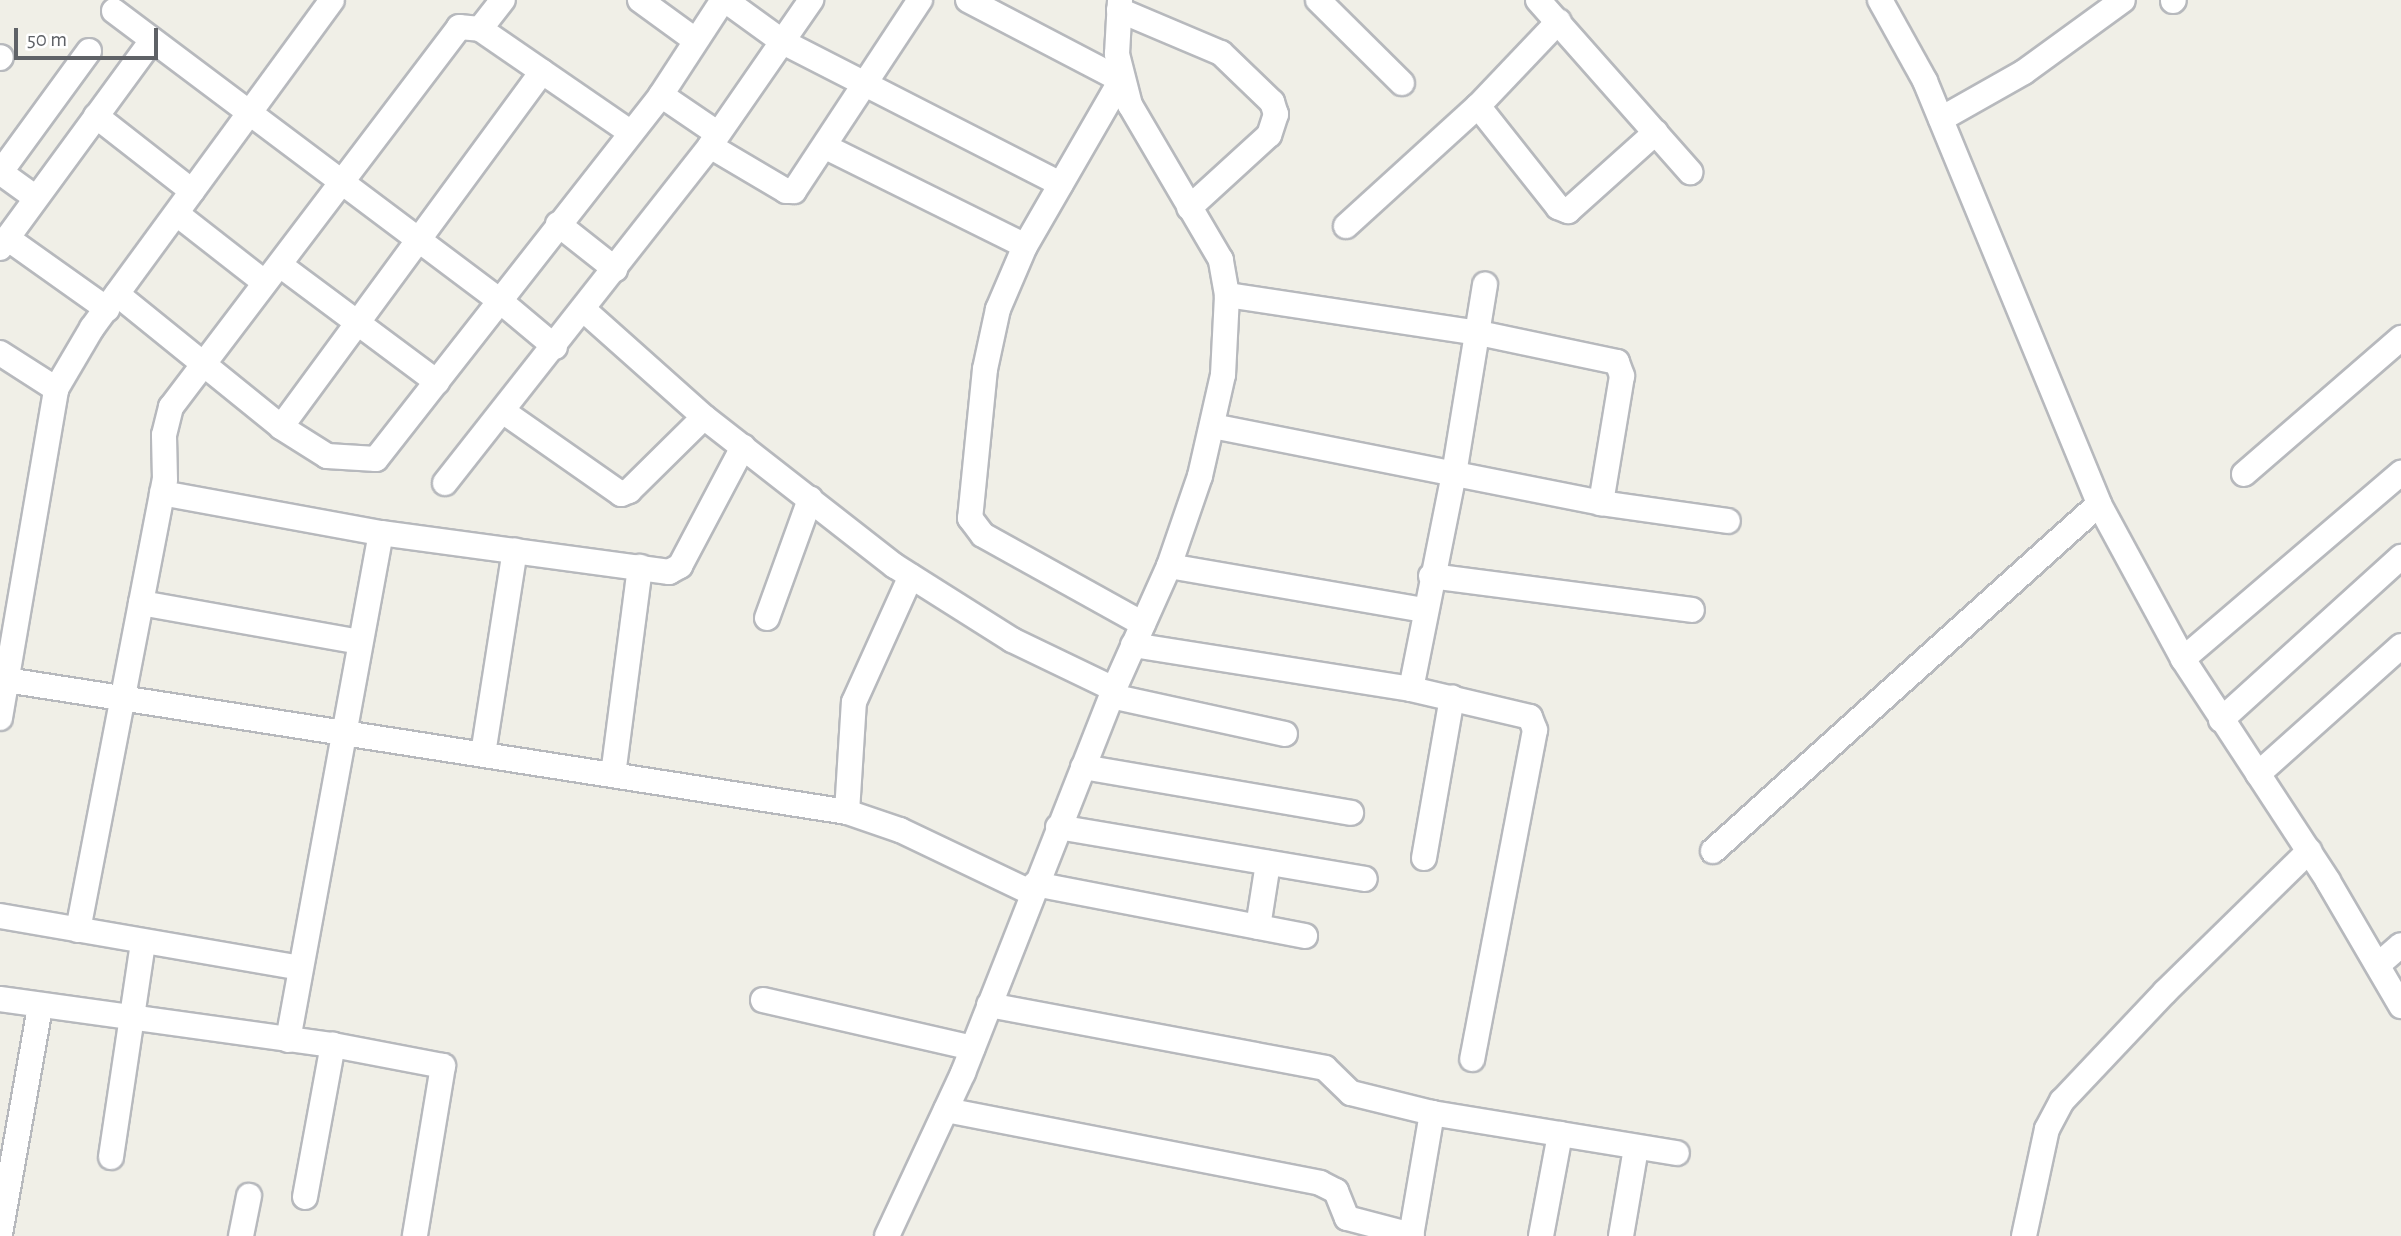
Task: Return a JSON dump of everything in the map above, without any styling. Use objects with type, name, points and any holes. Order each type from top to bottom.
[{"type":"street","points":[[0,718],[3,680],[56,388],[112,302],[332,0]]},
{"type":"street","points":[[640,0],[695,40]]},
{"type":"street","points":[[151,42],[4,243],[112,302],[203,363],[281,428],[327,456],[376,459],[661,95],[724,0],[783,41],[1061,184]]},
{"type":"street","points":[[446,483],[584,310],[714,140],[811,0]]},
{"type":"street","points":[[661,95],[714,140],[786,191],[794,191],[826,147],[920,0]]},
{"type":"street","points":[[968,0],[1121,80]]},
{"type":"street","points":[[1318,0],[1402,83]]},
{"type":"street","points":[[1538,0],[1690,172]]},
{"type":"street","points":[[1880,0],[1941,119],[2099,504],[2183,659],[2309,852],[2401,1006]]},
{"type":"street","points":[[1941,119],[2024,72],[2123,0]]},
{"type":"street","points":[[480,29],[498,2]]},
{"type":"street","points":[[887,1236],[973,1048],[1112,692],[1169,566],[1213,426],[1223,375],[1227,295],[1221,260],[1189,208],[1140,125],[1121,80],[1119,5],[1221,53],[1272,102],[1276,114],[1269,135],[1189,208]]},
{"type":"street","points":[[114,11],[151,42],[499,300],[555,347]]},
{"type":"street","points":[[1346,226],[1478,106],[1559,21]]},
{"type":"street","points":[[78,930],[162,493],[165,420],[203,363],[453,31],[464,25],[480,29],[630,132]]},
{"type":"street","points":[[36,198],[0,173],[89,51]]},
{"type":"street","points":[[281,428],[416,238],[542,72]]},
{"type":"street","points":[[1121,80],[1025,246],[990,336],[970,518],[983,535],[1138,634],[1452,697],[1526,714],[1534,721],[1535,730],[1472,1059]]},
{"type":"street","points":[[1478,106],[1558,207],[1568,211],[1656,132]]},
{"type":"street","points":[[96,116],[192,191]]},
{"type":"street","points":[[826,147],[1025,246]]},
{"type":"street","points":[[177,214],[355,323],[437,382]]},
{"type":"street","points":[[558,225],[615,268]]},
{"type":"street","points":[[1410,690],[1431,576],[1454,474],[1485,285]]},
{"type":"street","points":[[1227,295],[1479,334],[1609,358],[1622,368],[1601,503]]},
{"type":"street","points":[[584,310],[704,417],[810,499],[911,576],[1012,640],[1112,692],[1285,734]]},
{"type":"street","points":[[2244,474],[2401,338]]},
{"type":"street","points":[[0,353],[56,388]]},
{"type":"street","points":[[504,412],[621,494],[629,491],[704,417]]},
{"type":"street","points":[[1213,426],[1601,503],[1728,521]]},
{"type":"street","points":[[162,493],[381,533],[669,572],[680,566],[743,447]]},
{"type":"street","points":[[2183,659],[2401,473]]},
{"type":"street","points":[[767,618],[810,499]]},
{"type":"street","points":[[1713,850],[2099,504]]},
{"type":"street","points":[[288,1041],[299,968],[381,533]]},
{"type":"street","points":[[483,754],[515,550]]},
{"type":"street","points":[[2221,720],[2401,557]]},
{"type":"street","points":[[1169,566],[1425,610]]},
{"type":"street","points":[[613,775],[640,567]]},
{"type":"street","points":[[847,812],[854,702],[911,576]]},
{"type":"street","points":[[1431,576],[1692,610]]},
{"type":"street","points":[[141,603],[360,642]]},
{"type":"street","points":[[2258,774],[2401,646]]},
{"type":"street","points":[[3,680],[122,701],[483,754],[847,812],[900,830],[1034,888],[1305,936]]},
{"type":"street","points":[[1424,858],[1452,697]]},
{"type":"street","points":[[1083,767],[1351,813]]},
{"type":"street","points":[[1058,827],[1365,879]]},
{"type":"street","points":[[2024,1236],[2047,1129],[2062,1101],[2165,992],[2309,852]]},
{"type":"street","points":[[1258,927],[1268,863]]},
{"type":"street","points":[[0,916],[299,968]]},
{"type":"street","points":[[111,1157],[143,942]]},
{"type":"street","points":[[2378,965],[2401,945]]},
{"type":"street","points":[[0,999],[288,1041],[333,1045],[443,1066],[415,1236]]},
{"type":"street","points":[[763,1000],[973,1048]]},
{"type":"street","points":[[989,1005],[1325,1068],[1351,1093],[1432,1113],[1676,1153]]},
{"type":"street","points":[[0,1234],[7,1151],[40,1006]]},
{"type":"street","points":[[304,1197],[333,1045]]},
{"type":"street","points":[[946,1110],[1320,1183],[1336,1191],[1347,1218],[1411,1236],[1432,1113]]},
{"type":"street","points":[[1541,1236],[1559,1135]]},
{"type":"street","points":[[1621,1236],[1636,1148]]},
{"type":"street","points":[[242,1236],[249,1196]]}]
